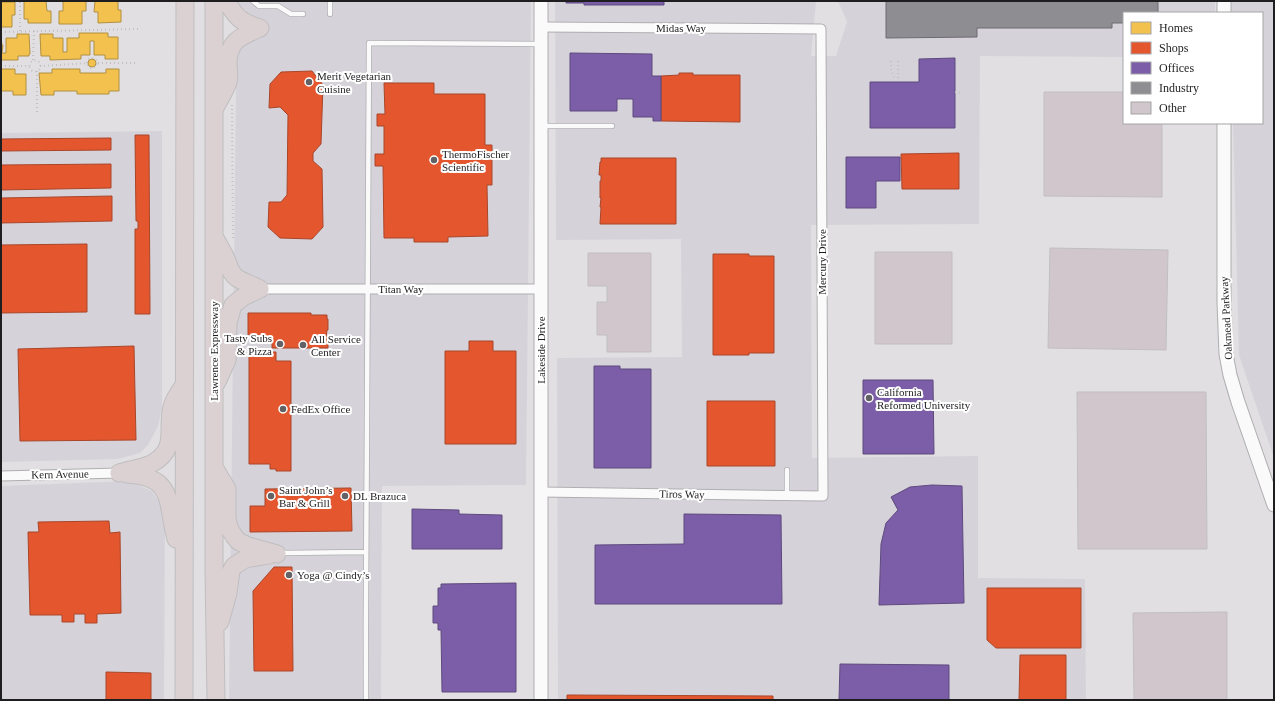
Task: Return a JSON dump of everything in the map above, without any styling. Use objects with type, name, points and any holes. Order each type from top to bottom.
[{"type":"highway","points":[[184,700],[185,1]]},
{"type":"highway","name":"Lawrence Expressway","points":[[214,1],[214,570],[216,700]]},
{"type":"highway","points":[[213,111],[228,81],[228,58],[232,44],[243,36],[260,28],[235,16],[226,1]]},
{"type":"highway","points":[[214,236],[234,275],[238,279],[260,289]]},
{"type":"highway","points":[[214,390],[227,360],[228,323],[233,305],[243,297],[260,289]]},
{"type":"highway","points":[[119,473],[128,469],[144,467],[162,456],[170,444],[172,407],[184,384]]},
{"type":"highway","points":[[214,467],[227,489],[227,518],[234,536],[248,546],[276,554]]},
{"type":"highway","points":[[119,473],[147,477],[161,486],[170,506],[176,539],[179,545],[184,548]]},
{"type":"highway","points":[[216,638],[228,593],[231,571],[234,566],[241,560],[250,557],[276,554]]},
{"type":"street","name":"Lakeside Drive","points":[[541,1],[541,700]]},
{"type":"street","points":[[1224,1],[1224,12]]},
{"type":"street","name":"Midas Way","points":[[541,27],[821,29]]},
{"type":"street","name":"Mercury Drive","points":[[821,29],[823,496]]},
{"type":"street","name":"Oakmead Parkway","points":[[1224,124],[1224,278],[1226,354],[1230,375],[1238,402],[1274,505]]},
{"type":"street","name":"Titan Way","points":[[260,289],[541,289]]},
{"type":"street","name":"Kern Avenue","points":[[1,476],[119,473]]},
{"type":"street","name":"Tiros Way","points":[[541,492],[823,496]]},
{"type":"lane","points":[[253,1],[259,6],[278,6],[291,14],[303,14]]},
{"type":"lane","points":[[330,1],[330,14]]},
{"type":"lane","points":[[366,700],[365,552],[369,289],[369,43],[541,44]]},
{"type":"lane","points":[[541,126],[612,126]]},
{"type":"lane","points":[[787,470],[787,495]]},
{"type":"lane","points":[[276,554],[365,552]]},
{"type":"path","points":[[20,1],[20,31]]},
{"type":"path","points":[[1,32],[138,29]]},
{"type":"path","points":[[29,66],[33,60],[34,31]]},
{"type":"path","points":[[87,64],[90,58],[94,58],[98,63],[135,64]]},
{"type":"path","points":[[33,60],[37,60],[40,63],[40,66]]},
{"type":"path","points":[[891,61],[891,69],[897,80],[898,61]]},
{"type":"path","points":[[40,66],[87,64],[91,68],[94,68],[98,63]]},
{"type":"path","points":[[1,66],[29,66]]},
{"type":"path","points":[[29,66],[29,68],[33,71],[37,71]]},
{"type":"path","points":[[37,113],[37,71],[40,66]]},
{"type":"path","points":[[955,92],[961,93]]},
{"type":"path","points":[[232,101],[233,248]]},
{"type":"shaded area","points":[[237,1],[531,1],[526,485],[382,486],[381,700],[229,700]]},
{"type":"shaded area","points":[[555,1],[816,1],[811,56],[836,56],[847,22],[838,1],[1215,1],[1215,12],[1123,12],[1123,57],[980,56],[979,224],[811,225],[812,458],[978,456],[978,578],[1085,579],[1086,700],[558,700],[557,358],[682,357],[681,239],[556,240]]},
{"type":"shaded area","points":[[1230,1],[1274,1],[1274,458],[1239,355],[1233,124],[1263,124],[1263,12],[1230,12]]},
{"type":"shaded area","points":[[162,131],[162,408],[158,426],[148,445],[140,453],[118,459],[1,462],[1,133]]},
{"type":"shaded area","points":[[129,481],[152,491],[165,510],[164,700],[1,700],[1,486]]},
{"type":"building: Homes","points":[[24,1],[46,1],[47,11],[51,11],[51,23],[28,23],[28,19],[24,19]]},
{"type":"building: Homes","points":[[63,1],[86,1],[86,11],[82,11],[82,24],[59,24],[59,11],[63,11]]},
{"type":"building: Homes","points":[[95,1],[118,1],[118,10],[121,10],[121,22],[98,23],[98,12],[94,12]]},
{"type":"building: Homes","points":[[1,2],[15,2],[15,15],[12,15],[12,27],[1,27]]},
{"type":"building: Homes","points":[[79,33],[108,33],[108,37],[118,37],[118,59],[105,59],[105,55],[94,55],[94,41],[90,41],[90,55],[81,55],[81,59],[50,60],[50,56],[41,56],[40,34],[53,34],[53,38],[63,38],[63,52],[67,52],[67,38],[79,38]]},
{"type":"building: Homes","points":[[17,34],[29,34],[29,56],[18,56],[18,60],[1,60],[1,38],[3,45],[2,53],[6,53],[6,38],[17,38]]},
{"type":"building: Homes","points":[[90,59],[94,59],[96,63],[94,67],[90,67],[88,65],[88,61]]},
{"type":"building: Homes","points":[[1,69],[15,69],[15,74],[26,74],[26,95],[13,95],[13,91],[1,91]]},
{"type":"building: Homes","points":[[52,69],[80,69],[80,73],[106,73],[106,69],[119,69],[119,91],[109,91],[109,94],[77,94],[77,91],[54,91],[54,95],[41,95],[39,73],[52,73]]},
{"type":"building: Shops","points":[[312,71],[323,85],[321,144],[313,153],[313,161],[322,169],[323,227],[312,239],[280,238],[268,227],[269,202],[281,202],[287,195],[288,115],[280,107],[269,108],[270,84],[281,72]]},
{"type":"building: Shops","points":[[679,73],[693,73],[693,75],[740,75],[740,122],[661,121],[661,76],[679,75]]},
{"type":"building: Shops","name":"ThermoFischer Scientific","points":[[384,83],[434,83],[434,94],[485,94],[485,145],[492,145],[492,185],[487,185],[488,236],[448,237],[448,242],[414,242],[414,238],[384,238],[383,166],[375,166],[375,154],[384,154],[384,126],[377,126],[377,114],[385,114]]},
{"type":"building: Shops","points":[[135,135],[149,135],[150,314],[135,314],[135,229],[138,229],[138,221],[136,221]]},
{"type":"building: Shops","points":[[111,138],[111,150],[1,151],[1,139]]},
{"type":"building: Shops","points":[[959,153],[959,189],[902,189],[901,154]]},
{"type":"building: Shops","points":[[601,158],[676,158],[676,224],[600,224],[601,175],[599,175]]},
{"type":"building: Shops","points":[[111,164],[111,188],[1,190],[1,165]]},
{"type":"building: Shops","points":[[112,196],[112,221],[1,223],[1,198]]},
{"type":"building: Shops","points":[[87,244],[87,312],[1,313],[1,245]]},
{"type":"building: Shops","points":[[713,254],[774,256],[774,353],[713,355]]},
{"type":"building: Shops","points":[[248,313],[311,313],[311,315],[327,315],[328,330],[326,339],[328,339],[328,348],[272,348],[272,341],[263,341],[263,335],[248,335]]},
{"type":"building: Shops","points":[[469,341],[493,341],[493,351],[516,351],[516,444],[445,444],[445,351],[469,351]]},
{"type":"building: Shops","points":[[134,346],[136,440],[20,441],[18,349]]},
{"type":"building: Shops","points":[[249,352],[276,352],[276,361],[291,361],[291,471],[276,471],[276,469],[270,469],[270,464],[249,464]]},
{"type":"building: Shops","points":[[707,401],[775,401],[775,466],[707,466]]},
{"type":"building: Shops","points":[[351,488],[352,531],[250,532],[250,506],[265,506],[265,489]]},
{"type":"building: Shops","points":[[109,521],[110,533],[120,532],[121,613],[97,614],[97,623],[85,623],[85,614],[74,614],[74,622],[62,622],[62,615],[30,615],[28,532],[39,532],[38,522]]},
{"type":"building: Shops","points":[[274,567],[292,567],[293,671],[254,671],[253,591]]},
{"type":"building: Shops","points":[[987,588],[1081,588],[1081,648],[996,648],[987,640]]},
{"type":"building: Shops","points":[[1020,655],[1066,655],[1066,700],[1019,700]]},
{"type":"building: Shops","points":[[106,672],[151,673],[151,700],[106,700]]},
{"type":"building: Shops","points":[[567,695],[773,696],[773,700],[567,700]]},
{"type":"building: Offices","points":[[566,1],[664,1],[664,5],[584,5],[584,3],[566,3]]},
{"type":"building: Offices","points":[[570,53],[652,54],[652,76],[661,76],[661,121],[653,121],[653,117],[633,117],[633,99],[617,99],[617,111],[570,111]]},
{"type":"building: Offices","points":[[955,58],[955,128],[870,128],[870,82],[919,82],[919,59]]},
{"type":"building: Offices","points":[[846,157],[900,157],[900,181],[876,181],[876,208],[846,208]]},
{"type":"building: Offices","points":[[594,366],[620,366],[620,369],[651,369],[651,468],[594,468]]},
{"type":"building: Offices","points":[[863,380],[933,380],[934,454],[863,454]]},
{"type":"building: Offices","points":[[932,485],[962,486],[964,603],[879,605],[881,544],[886,523],[898,510],[891,497],[910,487]]},
{"type":"building: Offices","points":[[412,509],[459,510],[459,514],[502,515],[502,549],[412,549]]},
{"type":"building: Offices","points":[[684,514],[781,515],[782,604],[595,604],[595,545],[684,544]]},
{"type":"building: Offices","points":[[516,583],[516,692],[442,692],[441,630],[438,630],[438,623],[433,623],[433,606],[438,606],[438,588],[441,588],[441,584]]},
{"type":"building: Offices","points":[[840,664],[949,665],[949,700],[839,700]]},
{"type":"building: Industry","points":[[886,1],[1158,1],[1158,12],[1123,12],[1123,23],[1112,23],[1112,28],[977,28],[977,37],[886,38]]},
{"type":"building: Other","points":[[1044,92],[1123,92],[1123,124],[1162,124],[1162,197],[1044,196]]},
{"type":"building: Other","points":[[1050,248],[1168,250],[1166,350],[1048,348]]},
{"type":"building: Other","points":[[875,252],[952,252],[952,344],[875,344]]},
{"type":"building: Other","points":[[588,253],[651,253],[651,352],[607,352],[607,335],[597,335],[597,302],[607,302],[607,286],[588,286]]},
{"type":"building: Other","points":[[1077,392],[1206,392],[1207,549],[1078,549]]},
{"type":"building: Other","points":[[1227,612],[1227,700],[1134,700],[1133,613]]},
{"type":"place","name":"Merit Vegetarian Cuisine","points":[[309,82]]},
{"type":"place","name":"ThermoFischer Scientific","points":[[434,160]]},
{"type":"place","name":"Tasty Subs & Pizza","points":[[280,344]]},
{"type":"place","name":"All Service Center","points":[[303,345]]},
{"type":"place","name":"California Reformed University","points":[[869,398]]},
{"type":"place","name":"FedEx Office","points":[[283,409]]},
{"type":"place","name":"Saint John’s Bar & Grill","points":[[271,496]]},
{"type":"place","name":"DL Brazuca","points":[[345,496]]},
{"type":"place","name":"Yoga @ Cindy’s","points":[[289,575]]}]
